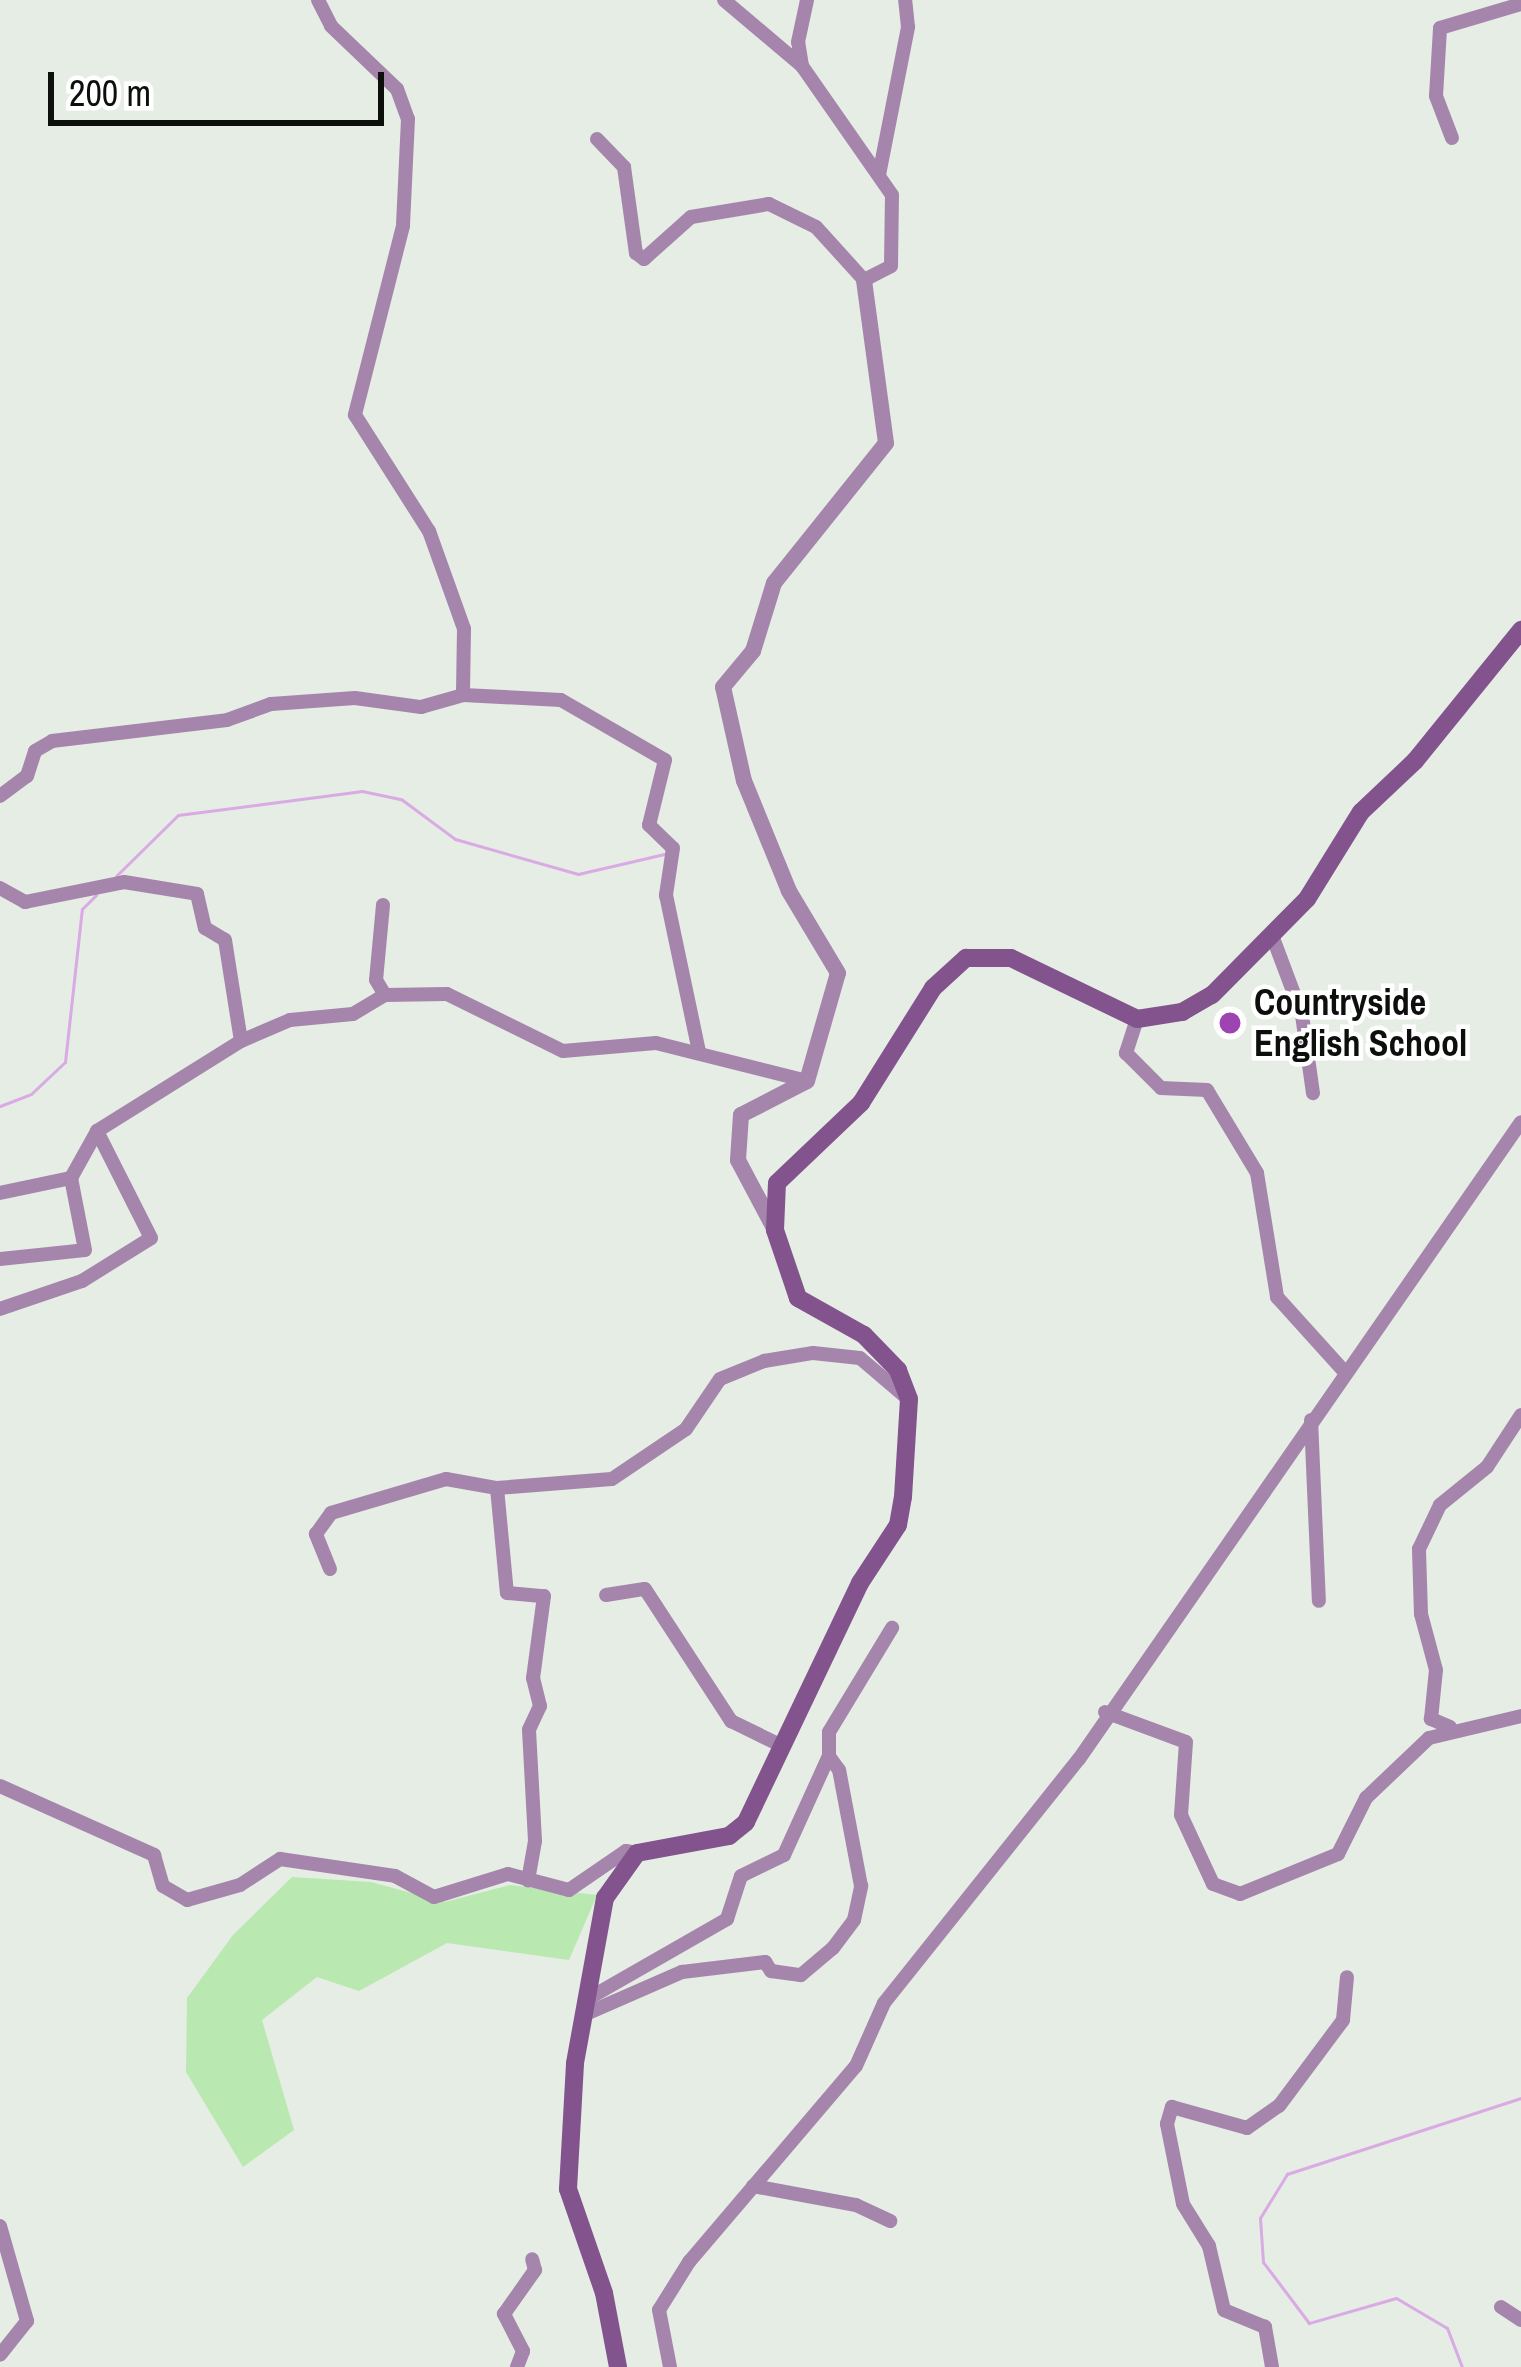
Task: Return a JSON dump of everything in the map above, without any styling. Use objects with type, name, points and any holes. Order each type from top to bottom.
[{"type":"main road","points":[[618,2367],[604,2293],[568,2188],[575,2063],[590,2005],[605,1898],[637,1853],[729,1836],[770,1783],[782,1746],[860,1583],[898,1525],[909,1399],[878,1348],[798,1298],[775,1230],[777,1183],[861,1102],[933,988],[966,958],[1011,958],[1137,1019],[1182,1012],[1212,995],[1273,938],[1361,812],[1415,761],[1521,630]]},
{"type":"street","points":[[318,0],[343,39],[398,89],[408,119],[403,226],[355,415],[429,531],[464,629],[463,695]]},
{"type":"street","points":[[724,0],[802,66],[892,195],[895,243],[891,266],[864,280]]},
{"type":"street","points":[[802,66],[807,0]]},
{"type":"street","points":[[879,175],[908,27],[905,0]]},
{"type":"street","points":[[1452,138],[1436,96],[1437,34],[1521,4]]},
{"type":"street","points":[[597,139],[624,167],[636,253],[644,259],[691,218],[769,204],[815,227],[864,280],[886,443],[774,584],[753,651],[723,687],[744,781],[789,891],[838,973],[807,1081],[741,1114],[738,1160],[775,1230]]},
{"type":"street","points":[[0,796],[27,776],[35,751],[52,741],[226,720],[272,704],[356,698],[422,707],[463,695],[561,700],[664,760],[649,825],[673,848],[666,895],[699,1051]]},
{"type":"street","points":[[0,888],[39,902],[124,882],[197,894],[205,928],[225,940],[241,1041]]},
{"type":"street","points":[[383,905],[376,980],[386,995]]},
{"type":"street","points":[[1273,938],[1302,1015],[1313,1093]]},
{"type":"street","points":[[0,1259],[85,1250],[71,1178],[97,1131],[241,1041],[290,1020],[353,1014],[386,995],[447,994],[563,1051],[605,1042],[699,1051],[807,1081]]},
{"type":"street","points":[[1137,1019],[1126,1053],[1161,1088],[1208,1090],[1257,1174],[1277,1297],[1343,1370]]},
{"type":"street","points":[[670,2367],[658,2310],[753,2186],[856,2066],[884,2002],[1079,1759],[1105,1712],[1521,1122]]},
{"type":"street","points":[[0,1309],[82,1281],[151,1238],[97,1131]]},
{"type":"street","points":[[0,1193],[71,1178]]},
{"type":"street","points":[[330,1569],[316,1534],[332,1514],[446,1479],[497,1488],[612,1479],[686,1430],[720,1379],[764,1361],[813,1353],[860,1358],[909,1399]]},
{"type":"street","points":[[1312,1415],[1319,1600]]},
{"type":"street","points":[[1457,1726],[1431,1719],[1436,1670],[1421,1614],[1419,1549],[1440,1505],[1486,1467],[1521,1415]]},
{"type":"street","points":[[497,1488],[507,1593],[544,1596],[533,1678],[540,1706],[529,1730],[535,1841],[529,1880]]},
{"type":"street","points":[[606,1595],[645,1589],[730,1721],[782,1746]]},
{"type":"street","points":[[590,2005],[727,1919],[741,1876],[784,1855],[829,1756],[829,1732],[892,1628]]},
{"type":"street","points":[[1105,1712],[1186,1742],[1181,1814],[1213,1884],[1240,1894],[1338,1854],[1378,1785],[1429,1738],[1457,1726],[1521,1716]]},
{"type":"street","points":[[590,2005],[682,1972],[765,1962],[771,1971],[801,1975],[833,1948],[854,1920],[860,1886],[839,1770],[829,1756]]},
{"type":"street","points":[[0,1786],[154,1855],[164,1886],[187,1900],[240,1885],[280,1859],[394,1876],[434,1897],[508,1874],[569,1890],[626,1852],[637,1853]]},
{"type":"street","points":[[1272,2367],[1265,2327],[1224,2310],[1209,2246],[1183,2204],[1167,2124],[1172,2107],[1247,2128],[1280,2106],[1343,2020],[1347,1977]]},
{"type":"street","points":[[753,2186],[842,2202],[890,2221]]},
{"type":"street","points":[[0,2226],[27,2321],[0,2355]]},
{"type":"street","points":[[517,2367],[524,2351],[504,2314],[535,2270],[532,2259]]},
{"type":"street","points":[[1501,2307],[1521,2320]]},
{"type":"green space","points":[[292,1877],[371,1882],[445,1902],[510,1885],[597,1895],[569,1960],[447,1943],[359,1991],[317,1977],[262,2020],[294,2130],[243,2167],[186,2072],[187,1998],[233,1935]]},
{"type":"waterway","points":[[116,876],[178,815],[362,791],[401,799],[455,839],[578,874],[669,853]]},
{"type":"waterway","points":[[0,1106],[31,1094],[65,1062],[82,909],[96,895]]},
{"type":"waterway","points":[[1462,2367],[1447,2328],[1396,2298],[1309,2323],[1263,2262],[1260,2218],[1287,2174],[1521,2098]]},
{"type":"place","name":"Countryside English School","points":[[1230,1023]]}]
